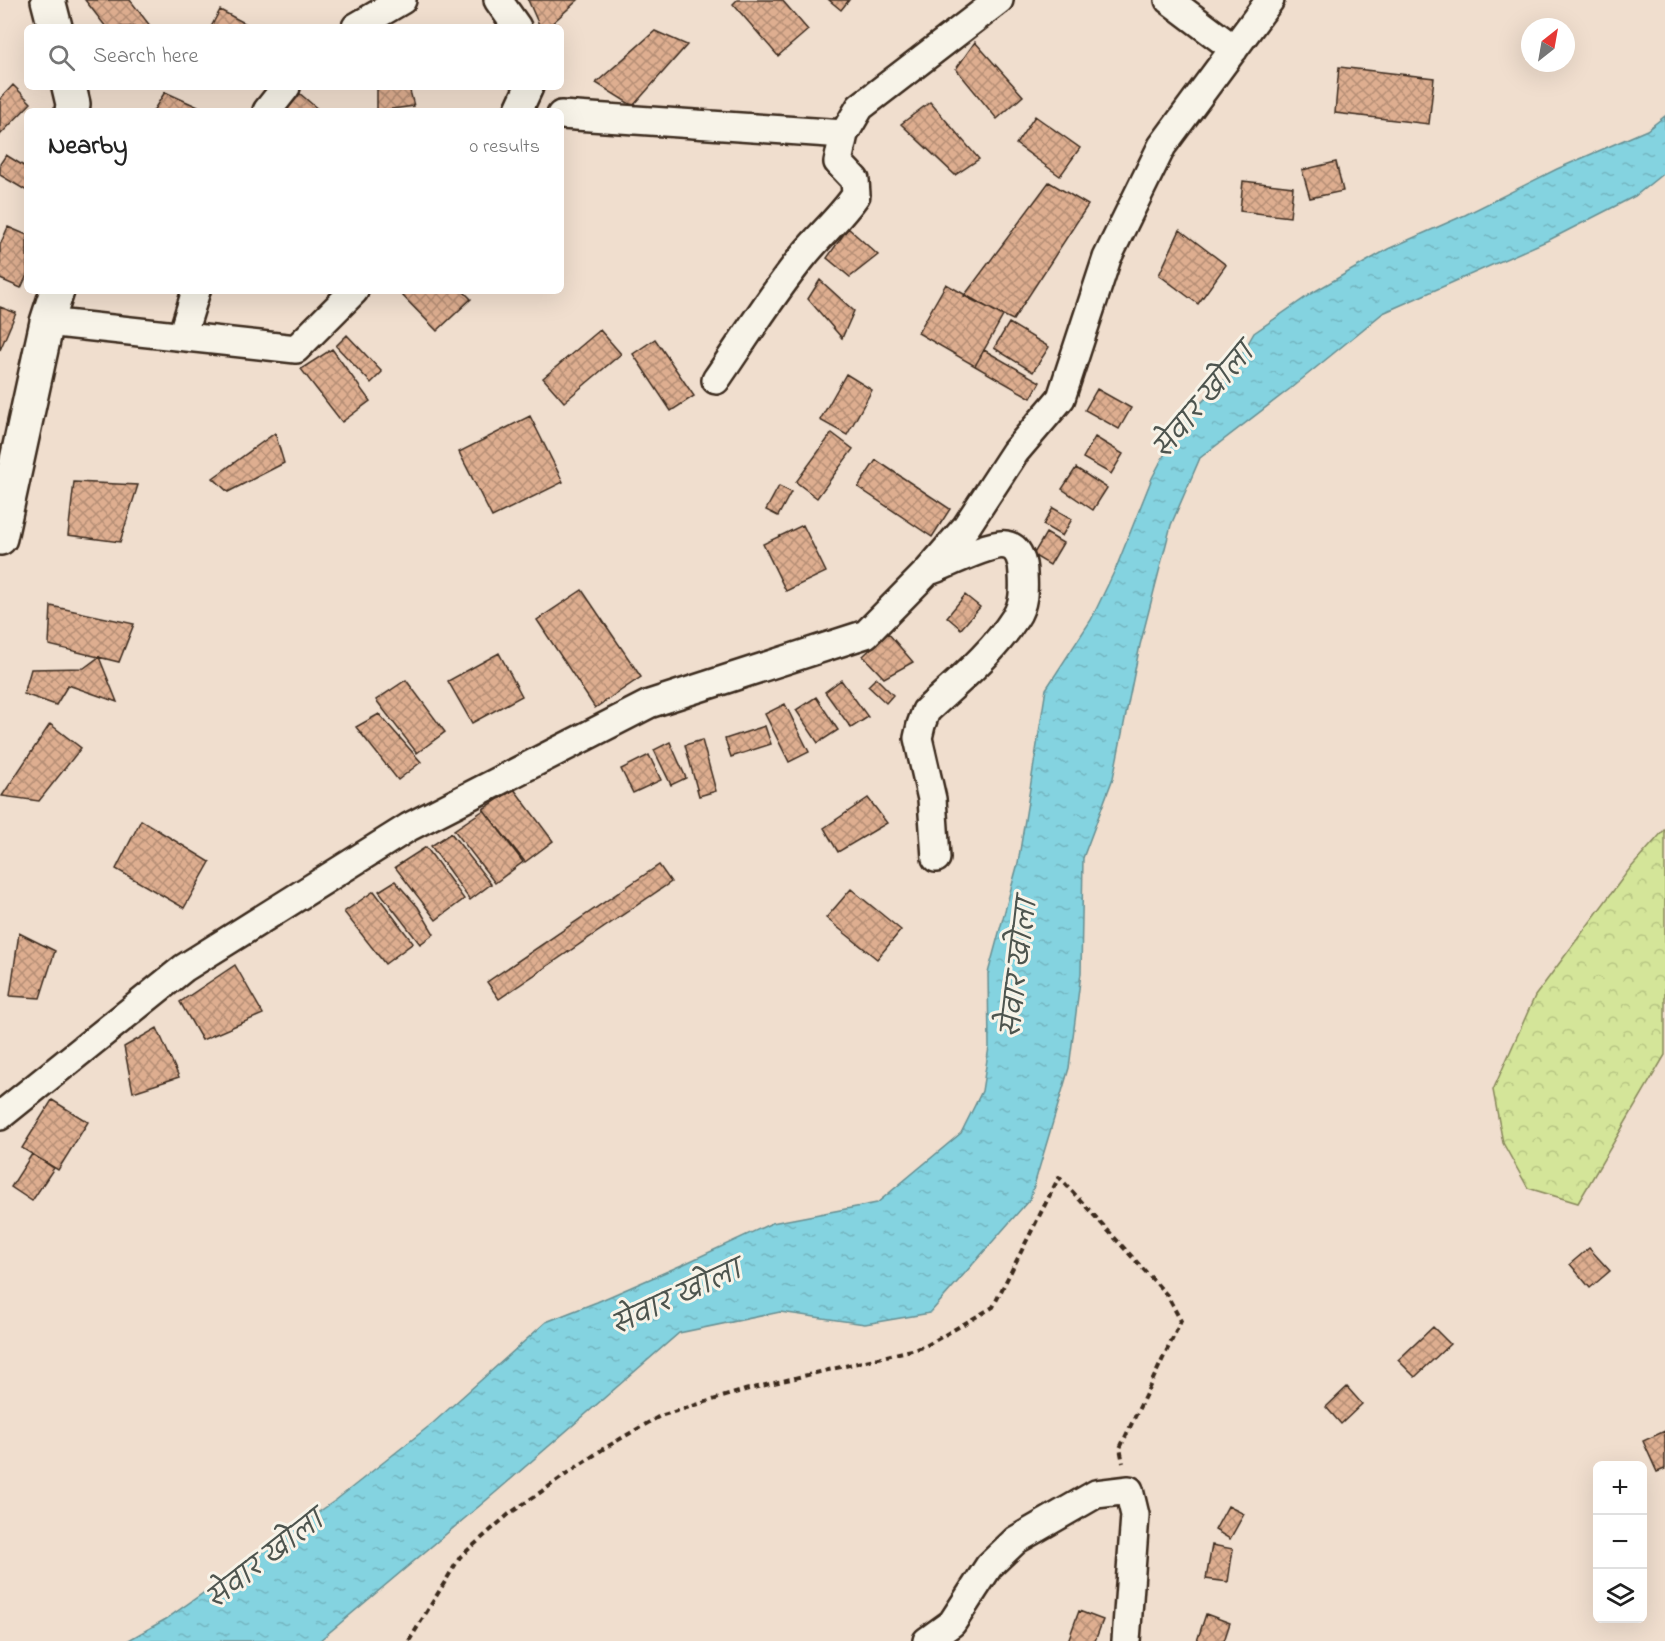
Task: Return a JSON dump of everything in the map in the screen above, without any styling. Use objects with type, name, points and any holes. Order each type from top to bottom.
[{"type":"street","points":[[48,0],[54,24]]},
{"type":"street","points":[[361,24],[402,0]]},
{"type":"street","points":[[498,0],[515,24]]},
{"type":"street","points":[[716,380],[785,280],[806,253],[846,211],[856,195],[855,180],[838,162],[844,134],[860,107],[999,0]]},
{"type":"street","points":[[1169,0],[1234,49]]},
{"type":"street","points":[[0,1116],[184,968],[409,827],[649,704],[866,633],[928,572],[966,527],[1015,452],[1061,398],[1107,258],[1162,146],[1270,0]]},
{"type":"street","points":[[70,90],[72,108]]},
{"type":"street","points":[[269,108],[284,90]]},
{"type":"street","points":[[519,108],[528,90]]},
{"type":"street","points":[[564,115],[844,134]]},
{"type":"street","points":[[0,538],[47,322],[56,294]]},
{"type":"street","points":[[182,336],[195,294]]},
{"type":"street","points":[[47,322],[296,350],[351,294]]},
{"type":"street","points":[[928,572],[1000,544],[1009,545],[1023,564],[1024,597],[1017,616],[996,645],[926,711],[921,725],[918,738],[932,799],[936,858]]},
{"type":"street","points":[[927,1641],[952,1623],[989,1566],[1016,1540],[1096,1494],[1129,1490],[1135,1515],[1126,1641]]},
{"type":"path","points":[[409,1641],[460,1557],[509,1514],[603,1449],[660,1416],[745,1390],[924,1347],[993,1307],[1059,1177],[1167,1295],[1181,1321],[1120,1448],[1129,1490]]},
{"type":"green space","points":[[1665,829],[1665,1055],[1578,1203],[1528,1188],[1503,1143],[1493,1090],[1535,996],[1628,871]]},
{"type":"water","name":"सेवार खोला","points":[[1665,116],[1665,172],[1635,196],[1551,239],[1383,313],[1200,458],[1171,525],[1140,645],[1113,778],[1083,858],[1081,973],[1069,1068],[1030,1199],[930,1313],[865,1324],[780,1312],[679,1333],[496,1492],[319,1641],[127,1641],[166,1619],[336,1500],[433,1423],[546,1322],[684,1264],[772,1223],[877,1203],[961,1133],[982,1091],[989,1047],[988,973],[1018,863],[1046,689],[1091,620],[1116,568],[1152,478],[1181,423],[1231,373],[1254,333],[1312,293],[1388,249],[1465,215],[1557,169],[1647,130]]},
{"type":"building","points":[[85,0],[130,0],[149,24],[104,24]]},
{"type":"building","points":[[528,0],[578,0],[551,24],[539,24]]},
{"type":"building","points":[[737,0],[782,0],[808,30],[778,56],[733,4]]},
{"type":"building","points":[[829,0],[849,0],[841,10]]},
{"type":"building","points":[[220,10],[246,24],[213,24]]},
{"type":"building","points":[[655,31],[687,45],[633,106],[596,83]]},
{"type":"building","points":[[975,42],[1023,96],[997,119],[956,69]]},
{"type":"building","points":[[1339,67],[1434,78],[1429,124],[1335,113]]},
{"type":"building","points":[[13,85],[31,103],[0,135],[0,99]]},
{"type":"building","points":[[377,90],[410,90],[414,106],[377,108]]},
{"type":"building","points":[[165,92],[200,108],[155,108]]},
{"type":"building","points":[[298,92],[317,108],[284,108]]},
{"type":"building","points":[[930,102],[979,159],[955,175],[901,124]]},
{"type":"building","points":[[1035,116],[1080,148],[1060,176],[1016,144]]},
{"type":"building","points":[[6,155],[24,166],[24,189],[0,175],[0,164]]},
{"type":"building","points":[[1336,162],[1343,191],[1310,198],[1302,170]]},
{"type":"building","points":[[1243,181],[1293,187],[1290,217],[1240,211]]},
{"type":"building","points":[[1049,182],[1088,205],[1013,320],[964,296]]},
{"type":"building","points":[[8,227],[24,234],[24,282],[21,288],[0,279],[0,245]]},
{"type":"building","points":[[848,228],[878,255],[850,277],[827,258]]},
{"type":"building","points":[[1180,230],[1226,265],[1198,304],[1159,275]]},
{"type":"building","points":[[820,280],[854,311],[842,338],[808,299]]},
{"type":"building","points":[[946,284],[1003,316],[975,366],[918,333]]},
{"type":"building","points":[[401,294],[466,294],[471,299],[437,331]]},
{"type":"building","points":[[0,307],[16,313],[0,350]]},
{"type":"building","points":[[1009,323],[1049,347],[1033,372],[994,348]]},
{"type":"building","points":[[600,330],[621,354],[564,402],[543,378]]},
{"type":"building","points":[[347,335],[382,372],[371,383],[336,346]]},
{"type":"building","points":[[655,339],[694,396],[671,411],[633,354]]},
{"type":"building","points":[[332,349],[370,401],[342,422],[301,369]]},
{"type":"building","points":[[984,350],[1040,382],[1031,398],[975,366]]},
{"type":"building","points":[[846,374],[872,390],[847,435],[820,420]]},
{"type":"building","points":[[1097,389],[1131,408],[1119,429],[1085,410]]},
{"type":"building","points":[[530,416],[563,482],[492,517],[459,452]]},
{"type":"building","points":[[275,433],[284,463],[228,492],[213,478]]},
{"type":"building","points":[[832,433],[853,449],[817,498],[796,482]]},
{"type":"building","points":[[1095,437],[1123,454],[1111,474],[1083,458]]},
{"type":"building","points":[[876,460],[950,509],[932,537],[858,487]]},
{"type":"building","points":[[1076,468],[1107,488],[1093,510],[1062,489]]},
{"type":"building","points":[[74,482],[138,485],[120,542],[68,535]]},
{"type":"building","points":[[779,486],[791,492],[778,516],[766,510]]},
{"type":"building","points":[[1053,508],[1072,519],[1062,536],[1043,525]]},
{"type":"building","points":[[803,525],[826,572],[786,591],[763,544]]},
{"type":"building","points":[[1046,533],[1063,543],[1050,565],[1033,555]]},
{"type":"building","points":[[582,590],[641,677],[595,708],[537,620]]},
{"type":"building","points":[[965,595],[980,607],[961,629],[947,617]]},
{"type":"building","points":[[51,606],[134,624],[119,662],[49,645]]},
{"type":"building","points":[[888,633],[913,662],[884,678],[863,656]]},
{"type":"building","points":[[499,653],[522,696],[472,723],[448,681]]},
{"type":"building","points":[[99,657],[117,702],[68,685],[56,705],[24,694],[31,669],[84,668]]},
{"type":"building","points":[[876,678],[893,695],[886,703],[868,686]]},
{"type":"building","points":[[406,680],[445,732],[417,753],[376,700]]},
{"type":"building","points":[[841,680],[868,717],[851,728],[825,692]]},
{"type":"building","points":[[816,697],[838,730],[818,743],[796,710]]},
{"type":"building","points":[[785,704],[809,752],[789,762],[765,714]]},
{"type":"building","points":[[379,714],[421,762],[398,780],[356,727]]},
{"type":"building","points":[[50,724],[81,748],[39,801],[2,796]]},
{"type":"building","points":[[765,726],[771,744],[731,757],[725,739]]},
{"type":"building","points":[[702,740],[716,791],[699,796],[685,745]]},
{"type":"building","points":[[670,742],[686,778],[671,785],[654,750]]},
{"type":"building","points":[[649,755],[661,780],[633,793],[621,769]]},
{"type":"building","points":[[514,789],[553,841],[525,862],[483,809]]},
{"type":"building","points":[[868,798],[887,823],[838,852],[824,828]]},
{"type":"building","points":[[484,810],[523,862],[495,883],[454,830]]},
{"type":"building","points":[[141,820],[210,862],[184,908],[116,869]]},
{"type":"building","points":[[451,833],[491,884],[470,900],[431,846]]},
{"type":"building","points":[[426,847],[464,899],[436,920],[395,867]]},
{"type":"building","points":[[659,865],[671,882],[499,999],[487,982]]},
{"type":"building","points":[[395,881],[418,907],[434,934],[420,944],[379,891]]},
{"type":"building","points":[[851,889],[901,930],[877,959],[826,918]]},
{"type":"building","points":[[374,891],[413,943],[385,964],[344,912]]},
{"type":"building","points":[[19,933],[55,951],[40,998],[10,996]]},
{"type":"building","points":[[235,965],[263,1014],[202,1040],[180,1002]]},
{"type":"building","points":[[157,1028],[179,1077],[133,1092],[124,1047]]},
{"type":"building","points":[[52,1100],[88,1122],[58,1170],[22,1148]]},
{"type":"building","points":[[32,1154],[54,1168],[32,1201],[11,1187]]},
{"type":"building","points":[[1589,1248],[1610,1271],[1590,1288],[1570,1264]]},
{"type":"building","points":[[1433,1327],[1450,1344],[1415,1377],[1398,1360]]},
{"type":"building","points":[[1347,1387],[1362,1404],[1341,1424],[1326,1407]]},
{"type":"building","points":[[1665,1431],[1665,1469],[1657,1472],[1643,1441]]},
{"type":"building","points":[[1228,1506],[1244,1514],[1230,1539],[1215,1530]]},
{"type":"building","points":[[1212,1545],[1233,1549],[1228,1582],[1206,1579]]},
{"type":"building","points":[[1079,1611],[1103,1620],[1095,1641],[1068,1641]]},
{"type":"building","points":[[1206,1614],[1230,1623],[1224,1641],[1197,1641]]}]
